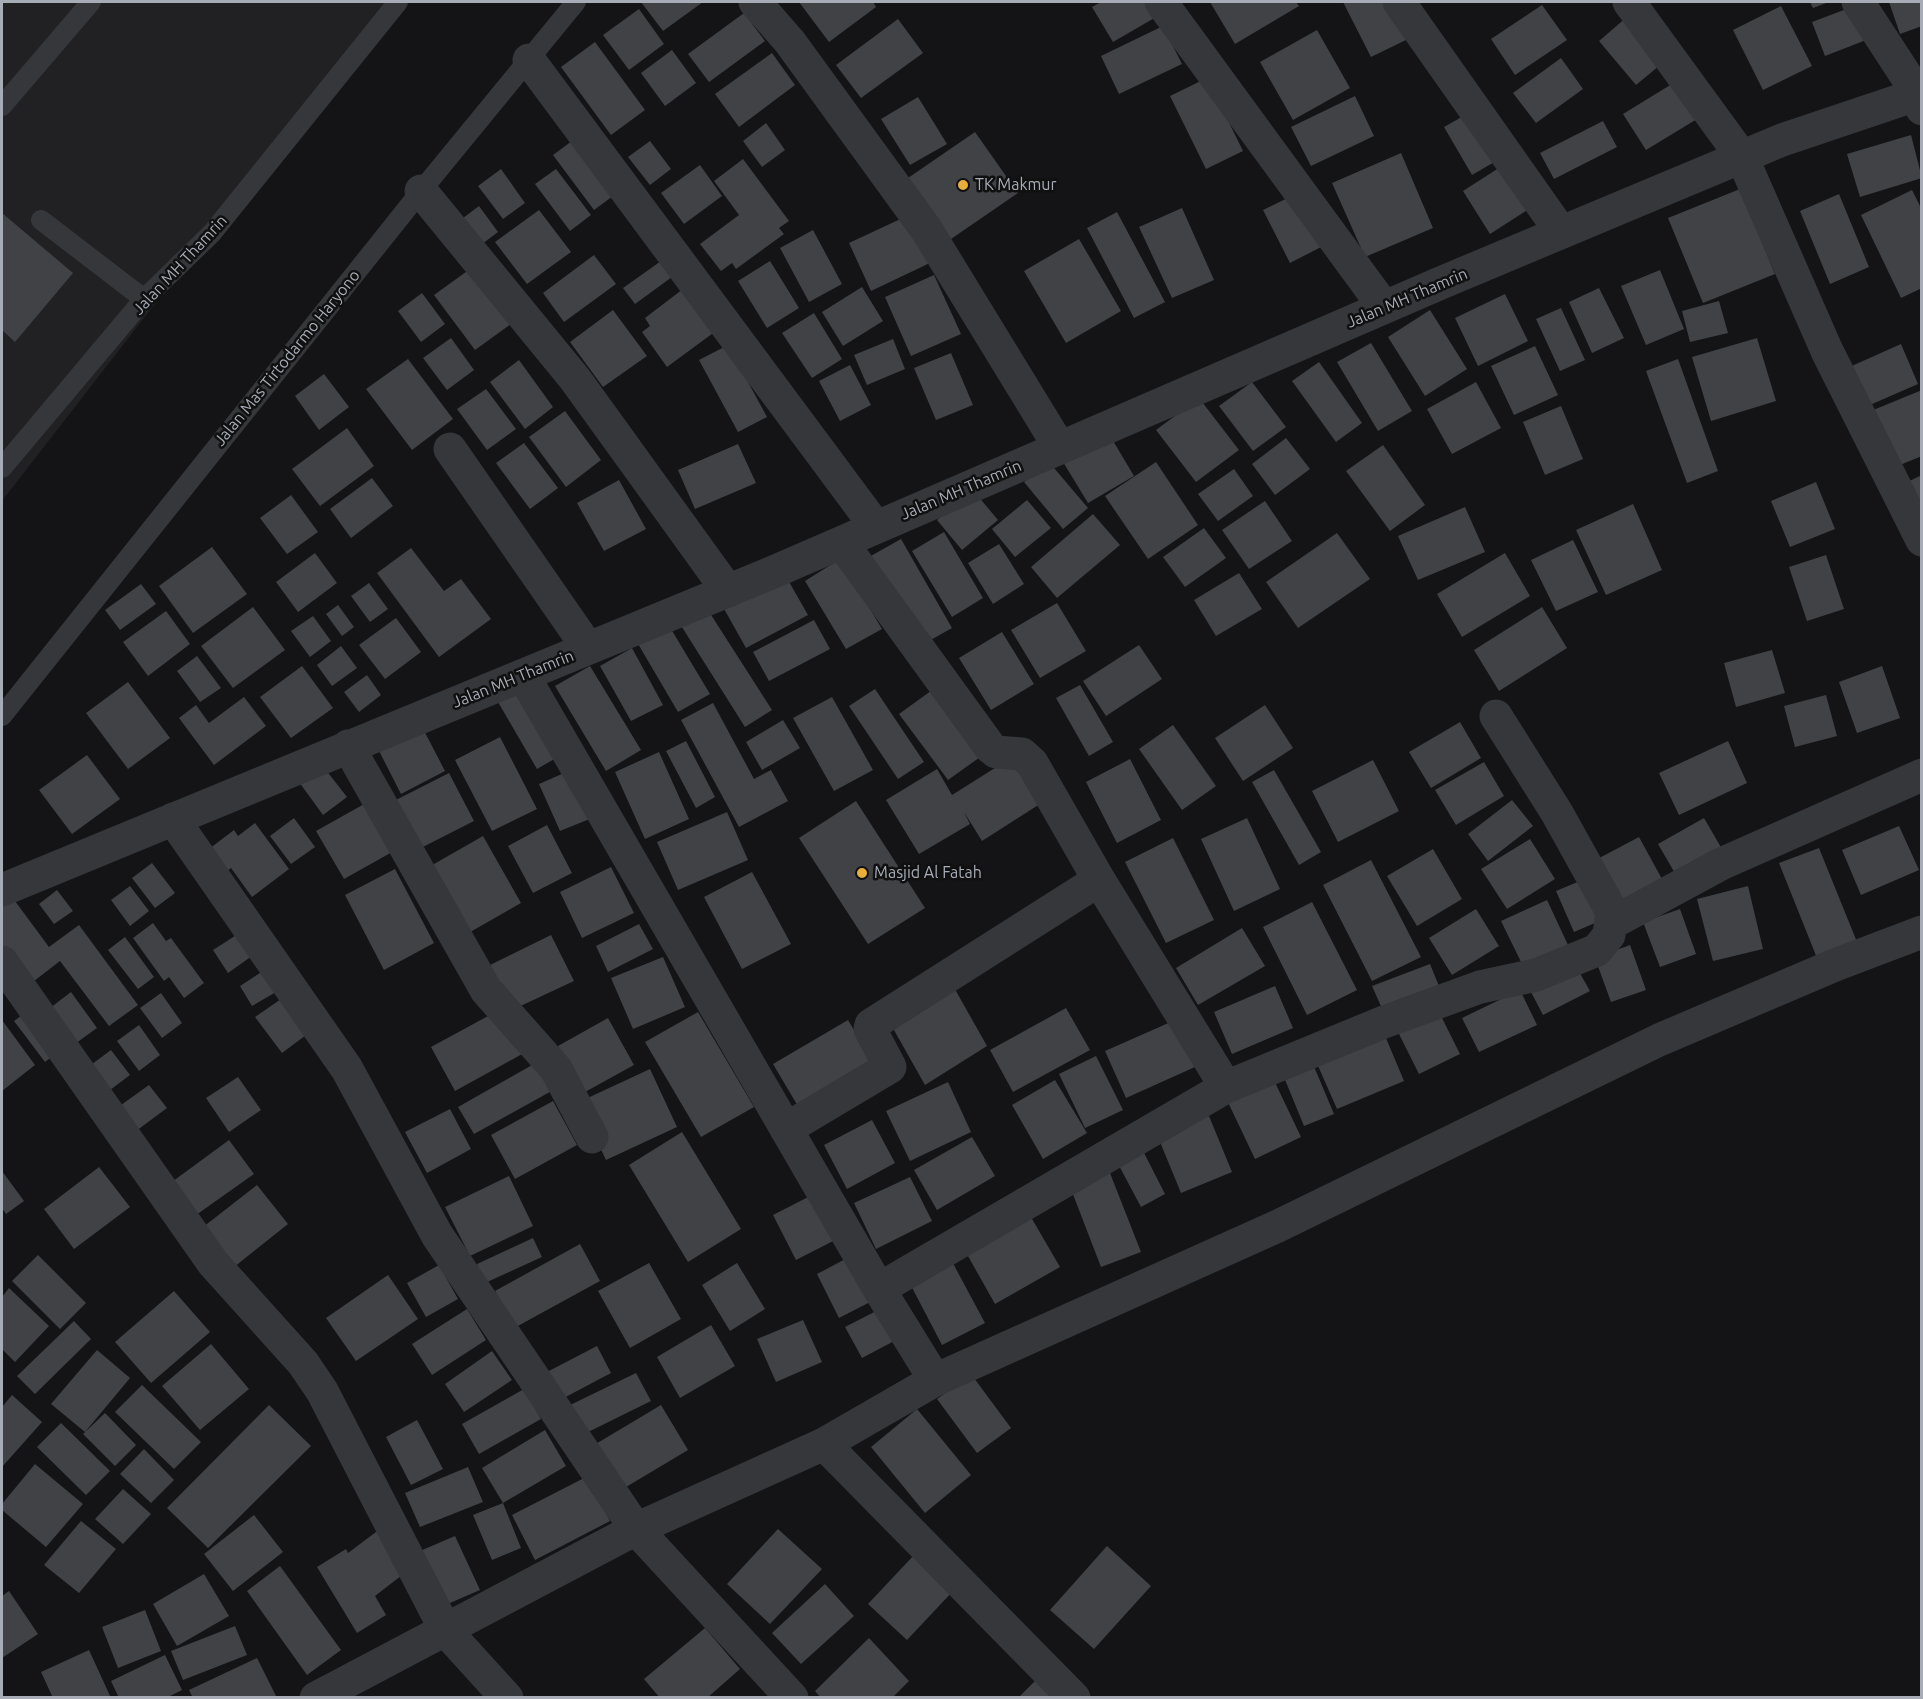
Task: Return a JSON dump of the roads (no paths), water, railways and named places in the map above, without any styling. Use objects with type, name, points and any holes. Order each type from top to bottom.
[{"type":"street","points":[[755,2],[790,42],[926,229],[1060,448]]},
{"type":"street","points":[[1161,2],[1384,307]]},
{"type":"street","points":[[1399,2],[1561,232]]},
{"type":"street","points":[[1629,2],[1742,157],[1827,351],[1922,540]]},
{"type":"street","points":[[1858,2],[1920,99]]},
{"type":"street","points":[[529,60],[876,527]]},
{"type":"street","name":"Jalan MH Thamrin","points":[[2,890],[842,543],[1384,307],[1782,140],[1920,99]]},
{"type":"street","points":[[421,191],[575,379],[728,591]]},
{"type":"street","points":[[450,449],[588,648]]},
{"type":"street","points":[[842,543],[990,747],[996,752],[1022,754],[1032,763],[1226,1087]]},
{"type":"street","points":[[523,675],[879,1289],[935,1380]]},
{"type":"street","points":[[879,1289],[1226,1087],[1384,1022],[1480,987],[1536,975],[1597,950],[1609,934],[1612,912],[1557,813],[1496,716]]},
{"type":"street","points":[[348,746],[486,990],[556,1070],[592,1137]]},
{"type":"street","points":[[1612,923],[1721,864],[1922,775]]},
{"type":"street","points":[[173,819],[347,1069],[437,1235],[636,1529],[792,1698]]},
{"type":"street","points":[[786,1129],[890,1067],[870,1029],[871,1025],[1100,880]]},
{"type":"street","points":[[316,1698],[636,1529],[824,1444],[935,1380],[1278,1226],[1659,1040],[1834,965],[1922,932]]},
{"type":"street","points":[[2,962],[213,1263],[303,1363],[322,1391],[446,1631],[507,1698]]},
{"type":"street","points":[[824,1444],[1074,1698]]},
{"type":"lane","points":[[2,106],[91,2]]},
{"type":"lane","name":"Jalan MH Thamrin","points":[[2,468],[144,299],[212,234],[398,2]]},
{"type":"lane","name":"Jalan Mas Tirtodarmo Haryono","points":[[2,716],[421,191],[576,2]]},
{"type":"lane","points":[[41,220],[144,299]]},
{"type":"place","name":"TK Makmur","points":[[963,185]]},
{"type":"place","name":"Masjid Al Fatah","points":[[862,873]]}]
